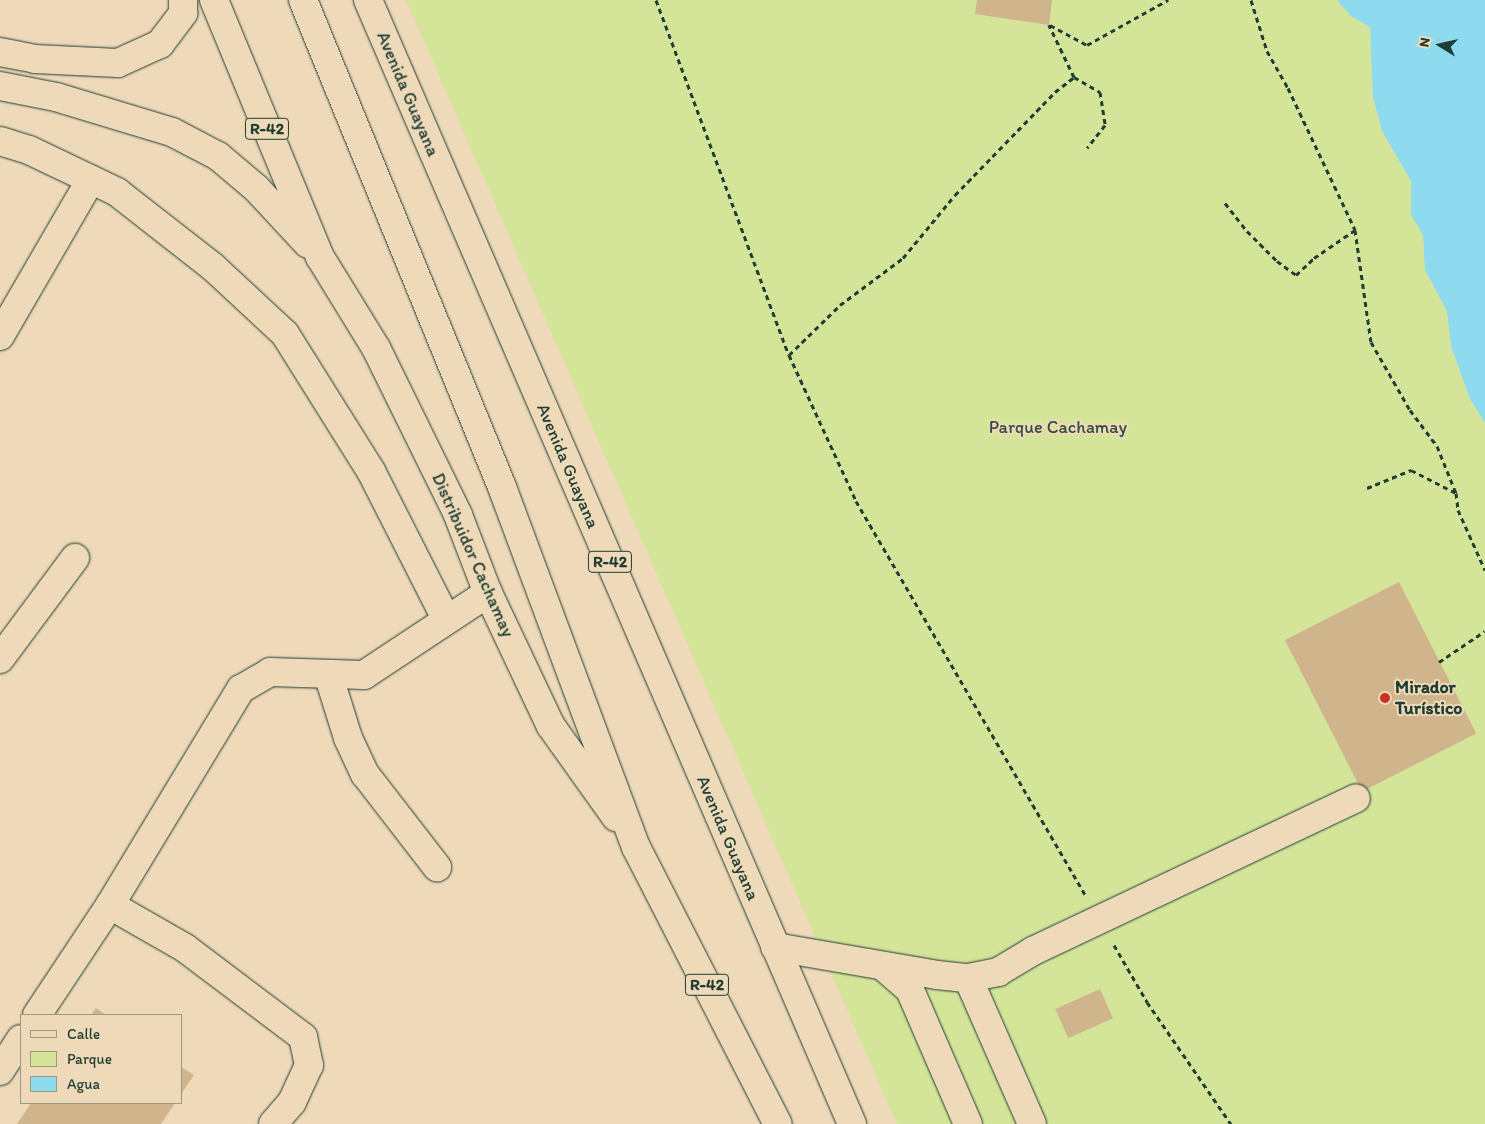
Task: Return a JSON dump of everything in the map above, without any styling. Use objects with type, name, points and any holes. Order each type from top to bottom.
[{"type":"main road","points":[[0,52],[35,59],[118,63],[160,44],[183,13],[184,0]]},
{"type":"main road","name":"Distribuidor Cachamay","points":[[214,0],[320,257],[376,348],[458,515],[488,593],[550,726],[636,847]]},
{"type":"main road","name":"R-42","points":[[303,0],[502,487],[636,847],[778,1124]]},
{"type":"main road","name":"Avenida Guayana","points":[[368,0],[852,1124]]},
{"type":"main road","name":"Distribuidor Cachamay","points":[[0,86],[56,97],[172,132],[218,156],[256,188],[320,257]]},
{"type":"main road","points":[[0,141],[28,150],[117,192],[213,267],[284,334],[371,471],[446,619]]},
{"type":"main road","points":[[0,336],[91,179]]},
{"type":"main road","points":[[0,659],[76,558]]},
{"type":"main road","points":[[38,1014],[110,905],[240,689],[270,672],[364,675],[488,593]]},
{"type":"main road","points":[[328,674],[348,738],[365,774],[436,867]]},
{"type":"main road","points":[[775,947],[886,969],[968,978],[998,972],[1100,920],[1356,798]]},
{"type":"main road","points":[[110,905],[185,948],[303,1037],[309,1065],[292,1102],[274,1124]]},
{"type":"main road","points":[[886,969],[910,990],[968,1124]]},
{"type":"main road","points":[[968,978],[1032,1124]]},
{"type":"main road","points":[[0,1071],[20,1041]]},
{"type":"path","points":[[656,0],[788,355],[856,501],[1147,1002],[1231,1124]]},
{"type":"path","points":[[1087,148],[1105,126],[1100,92],[1074,77],[1049,25],[1087,45],[1168,0]]},
{"type":"path","points":[[1251,0],[1267,51],[1288,88],[1355,230],[1372,342],[1410,410],[1437,446],[1456,493],[1458,510],[1485,570]]},
{"type":"path","points":[[788,355],[840,304],[903,258],[955,195],[1055,92],[1074,77]]},
{"type":"path","points":[[1225,203],[1247,231],[1277,261],[1296,274],[1314,258],[1355,230]]},
{"type":"path","points":[[1367,488],[1411,470],[1456,493]]},
{"type":"path","points":[[1439,662],[1485,631]]},
{"type":"green space","name":"Parque Cachamay","points":[[406,0],[1389,0],[1485,280],[1485,1124],[897,1124]]},
{"type":"water","points":[[1337,0],[1485,0],[1485,423],[1470,399],[1451,346],[1447,311],[1425,270],[1423,235],[1411,215],[1411,181],[1382,131],[1373,97],[1370,27],[1351,16]]},
{"type":"building","points":[[977,0],[1052,0],[1049,25],[975,14]]},
{"type":"building","name":"Mirador Turístico","points":[[1399,582],[1476,733],[1362,792],[1285,640]]},
{"type":"building","points":[[1100,989],[1113,1018],[1068,1038],[1055,1009]]},
{"type":"building","points":[[96,1008],[105,1014],[92,1014]]},
{"type":"building","points":[[182,1068],[194,1075],[182,1093]]},
{"type":"building","points":[[30,1104],[174,1104],[161,1124],[17,1124]]},
{"type":"place","name":"Mirador Turístico","points":[[1385,698]]}]
